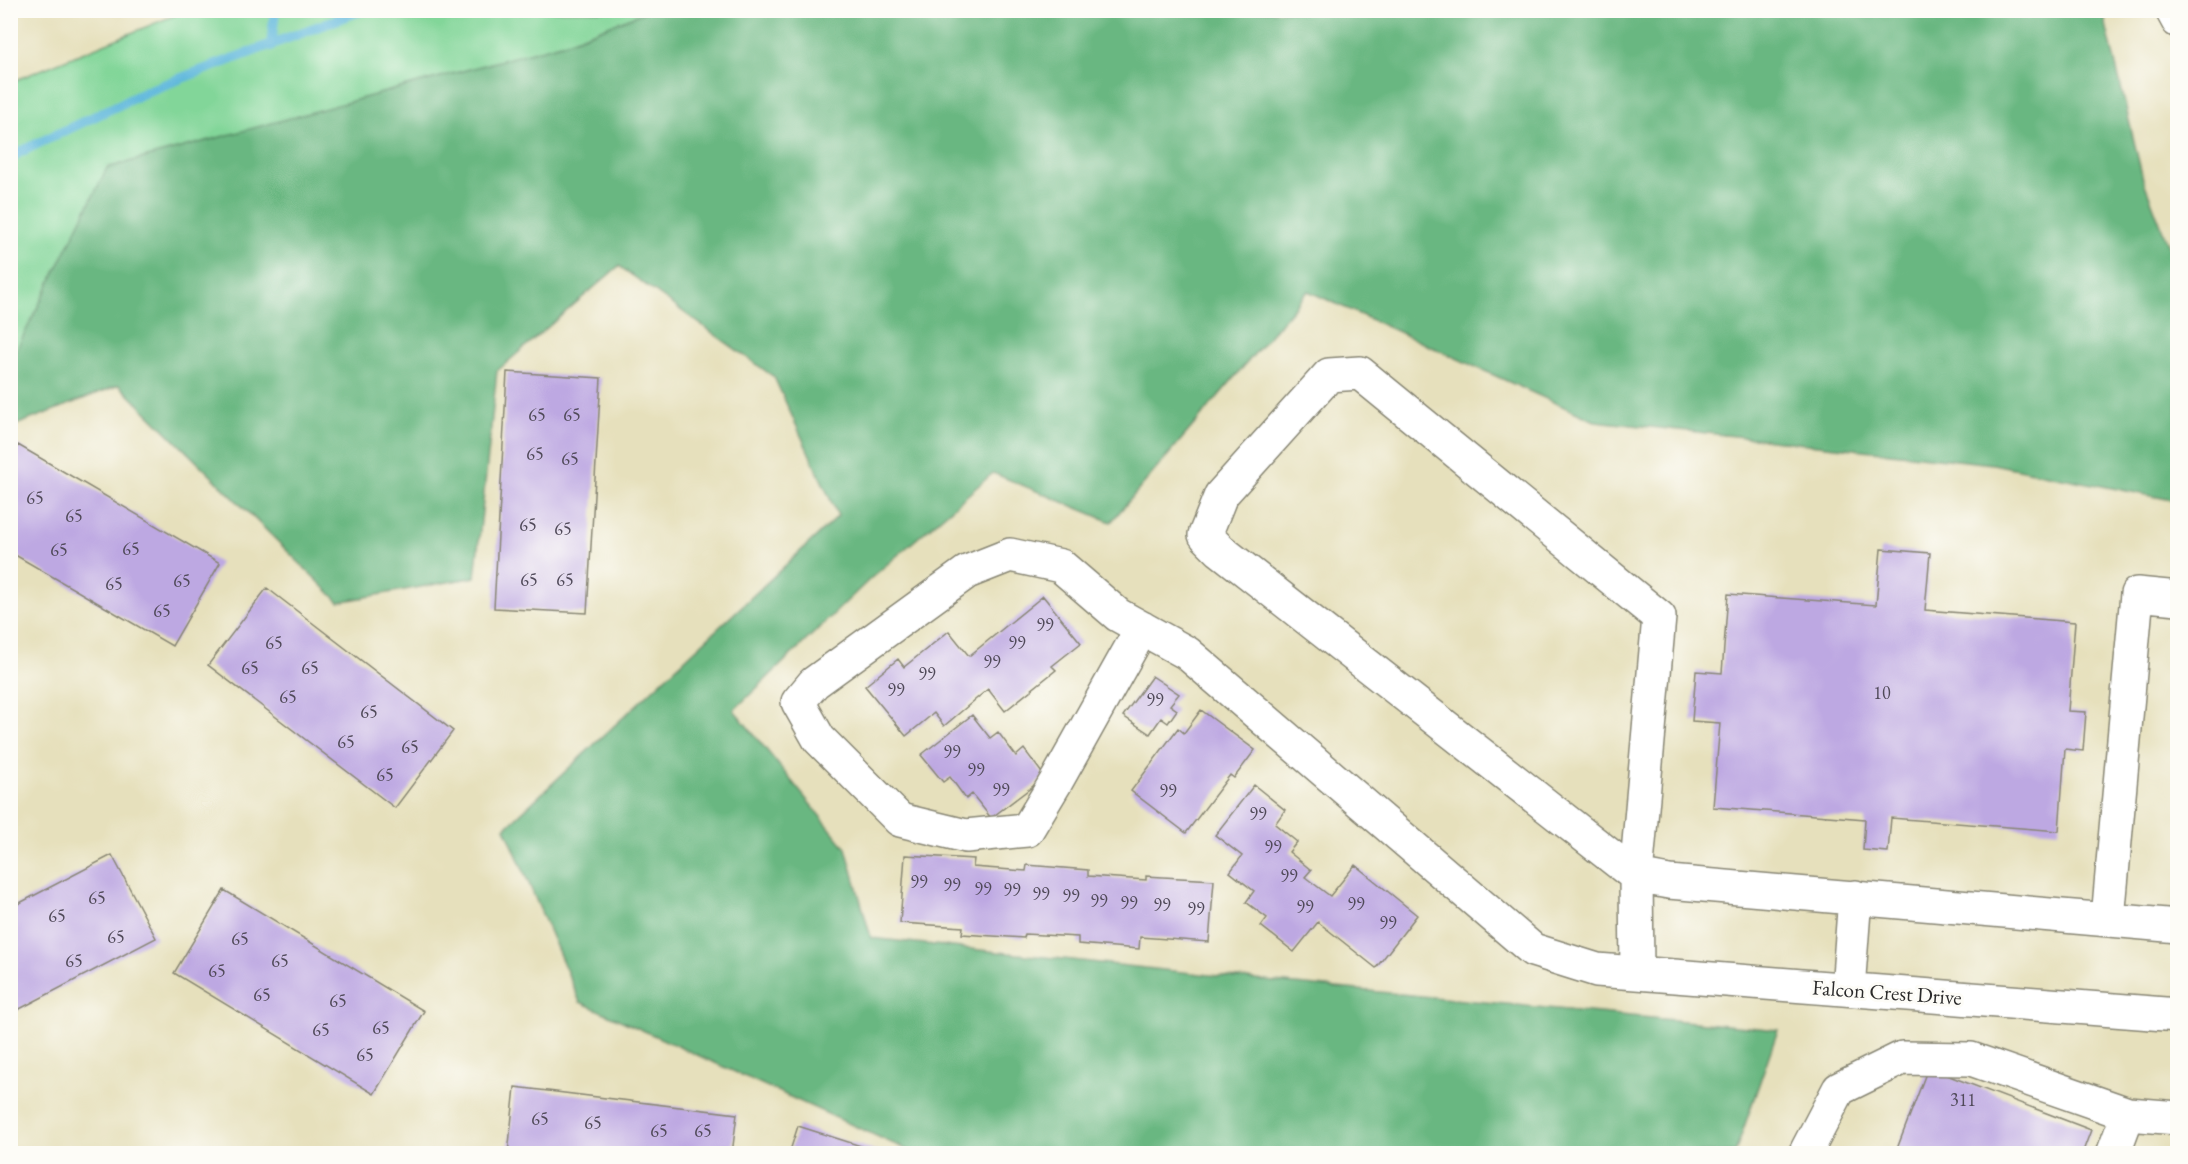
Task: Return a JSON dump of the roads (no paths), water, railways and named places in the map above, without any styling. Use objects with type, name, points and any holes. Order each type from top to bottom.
[{"type":"street","points":[[2172,10],[2178,21]]},
{"type":"street","points":[[1637,973],[1636,876],[1659,617],[1360,373],[1329,375],[1221,495],[1205,535],[1220,550],[1636,876],[1669,882],[2178,926]]},
{"type":"street","name":"Falcon Crest Drive","points":[[1142,628],[1027,830],[966,836],[900,820],[819,739],[798,702],[814,683],[967,572],[1010,555],[1061,566],[1118,615],[1142,628],[1186,652],[1533,951],[1597,970],[2178,1015]]},
{"type":"street","points":[[2108,920],[2137,594],[2178,598]]},
{"type":"street","points":[[1848,989],[1855,897]]},
{"type":"street","points":[[1805,1154],[1839,1089],[1902,1058],[1971,1059],[2128,1114],[2178,1118]]},
{"type":"street","points":[[2113,1154],[2128,1114]]},
{"type":"waterway","points":[[271,46],[275,10]]},
{"type":"waterway","points":[[10,159],[20,152],[150,90],[362,10]]}]
